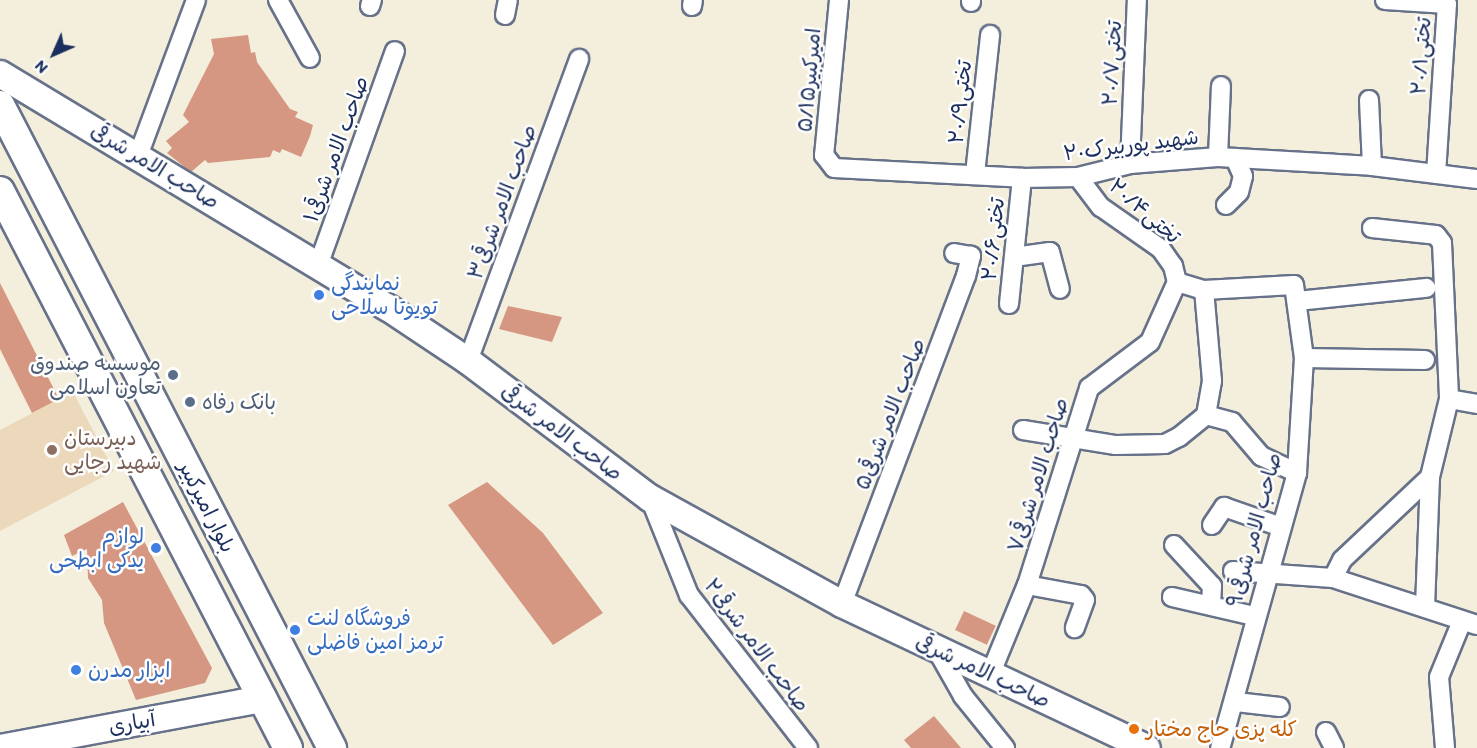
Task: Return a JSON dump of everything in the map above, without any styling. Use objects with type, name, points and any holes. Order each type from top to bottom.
[{"type":"main road","name":"بلوار امیرکبیر","points":[[0,105],[332,748]]},
{"type":"main road","name":"بلوار امیرکبیر","points":[[0,191],[288,748]]},
{"type":"main road","points":[[151,480],[185,463]]},
{"type":"street","points":[[138,156],[196,0]]},
{"type":"street","points":[[278,0],[310,58]]},
{"type":"street","name":"امیرکبیر۵/۱۵","points":[[828,163],[824,155],[838,0]]},
{"type":"street","name":"تختی۲۰/۷","points":[[1130,164],[1137,0]]},
{"type":"street","name":"تختی۲۰/۱","points":[[1384,0],[1447,4],[1436,174]]},
{"type":"street","name":"تختی۲۰/۹","points":[[975,174],[990,35]]},
{"type":"street","name":"صاحب الامر شرقی۱","points":[[319,263],[395,51]]},
{"type":"street","name":"صاحب الامر شرقی۳","points":[[468,361],[579,59]]},
{"type":"street","name":"صاحب الامر شرقی","points":[[0,74],[319,263],[468,361],[650,498],[843,604],[1147,748]]},
{"type":"street","points":[[1221,86],[1226,157],[1243,176],[1239,192],[1226,205]]},
{"type":"street","points":[[1370,100],[1372,166]]},
{"type":"street","name":"شهید پوربیرک۲۰","points":[[828,163],[834,168],[1022,178],[1078,177],[1130,164],[1226,157],[1372,166],[1477,179]]},
{"type":"street","name":"تختی۲۰/۴","points":[[1078,177],[1101,207],[1161,249],[1173,266],[1177,282]]},
{"type":"street","name":"تختی۲۰/۶","points":[[1009,304],[1022,178]]},
{"type":"street","points":[[1372,228],[1440,238],[1446,285],[1449,399],[1430,477],[1425,608]]},
{"type":"street","points":[[1014,257],[1050,252],[1060,289]]},
{"type":"street","name":"صاحب الامر شرقی۵","points":[[843,604],[966,276],[970,256],[954,254]]},
{"type":"street","points":[[1177,282],[1204,290],[1296,293],[1426,288]]},
{"type":"street","name":"صاحب الامر شرقی۷","points":[[990,675],[1027,585],[1089,388],[1150,342],[1177,282]]},
{"type":"street","points":[[1023,430],[1116,445],[1165,444],[1206,415],[1212,381],[1204,290]]},
{"type":"street","name":"صاحب الامر شرقی۹","points":[[1220,748],[1236,702],[1254,616],[1297,473],[1304,358],[1296,293]]},
{"type":"street","points":[[1304,358],[1425,360]]},
{"type":"street","points":[[1449,399],[1477,404]]},
{"type":"street","points":[[1206,415],[1232,422],[1261,456],[1297,473]]},
{"type":"street","points":[[1333,578],[1342,560],[1430,477]]},
{"type":"street","name":"۲صاحب الامر شرقی","points":[[650,498],[689,595],[808,748]]},
{"type":"street","points":[[1212,525],[1224,507],[1281,527]]},
{"type":"street","points":[[1174,545],[1212,586],[1211,604]]},
{"type":"street","points":[[1233,571],[1333,578],[1470,623],[1439,677],[1445,748]]},
{"type":"street","points":[[1027,585],[1082,595],[1084,600],[1075,628]]},
{"type":"street","points":[[1172,597],[1211,604],[1254,616]]},
{"type":"street","points":[[937,650],[963,696],[1005,748]]},
{"type":"street","name":"آبیاری","points":[[3,748],[263,699]]},
{"type":"street","points":[[1236,702],[1281,707]]},
{"type":"shaded area","name":"دبیرستان شهید رجایی","points":[[73,392],[114,471],[0,531],[0,430]]},
{"type":"building","points":[[248,35],[251,53],[255,52],[257,62],[290,109],[298,112],[295,117],[313,125],[310,136],[301,157],[282,149],[280,153],[273,150],[270,157],[208,163],[205,160],[191,172],[167,153],[172,148],[166,141],[189,122],[183,115],[214,54],[211,39]]},
{"type":"building","points":[[0,283],[59,399],[32,413],[0,349]]},
{"type":"building","points":[[508,306],[562,317],[552,342],[499,329]]},
{"type":"building","points":[[487,482],[543,533],[603,613],[553,645],[448,505]]},
{"type":"building","points":[[123,502],[212,668],[205,683],[136,700],[104,623],[102,600],[88,578],[87,549],[72,556],[64,535]]},
{"type":"building","points":[[964,611],[996,626],[987,645],[955,630]]},
{"type":"building","points":[[934,716],[961,748],[911,748],[904,740]]},
{"type":"place","name":"نمایندگی تویوتا سلاحی","points":[[319,295]]},
{"type":"place","name":"موسسه صندوق تعاون اسلامی","points":[[173,375]]},
{"type":"place","name":"بانک رفاه","points":[[190,402]]},
{"type":"place","name":"دبیرستان شهید رجایی","points":[[52,450]]},
{"type":"place","name":"لوازم یدکی ابطحی","points":[[156,548]]},
{"type":"place","name":"فروشگاه لنت ترمز امین فاضلی","points":[[295,630]]},
{"type":"place","name":"ابزار مدرن","points":[[76,670]]},
{"type":"place","name":"کله پزی حاج مختار","points":[[1134,729]]}]
